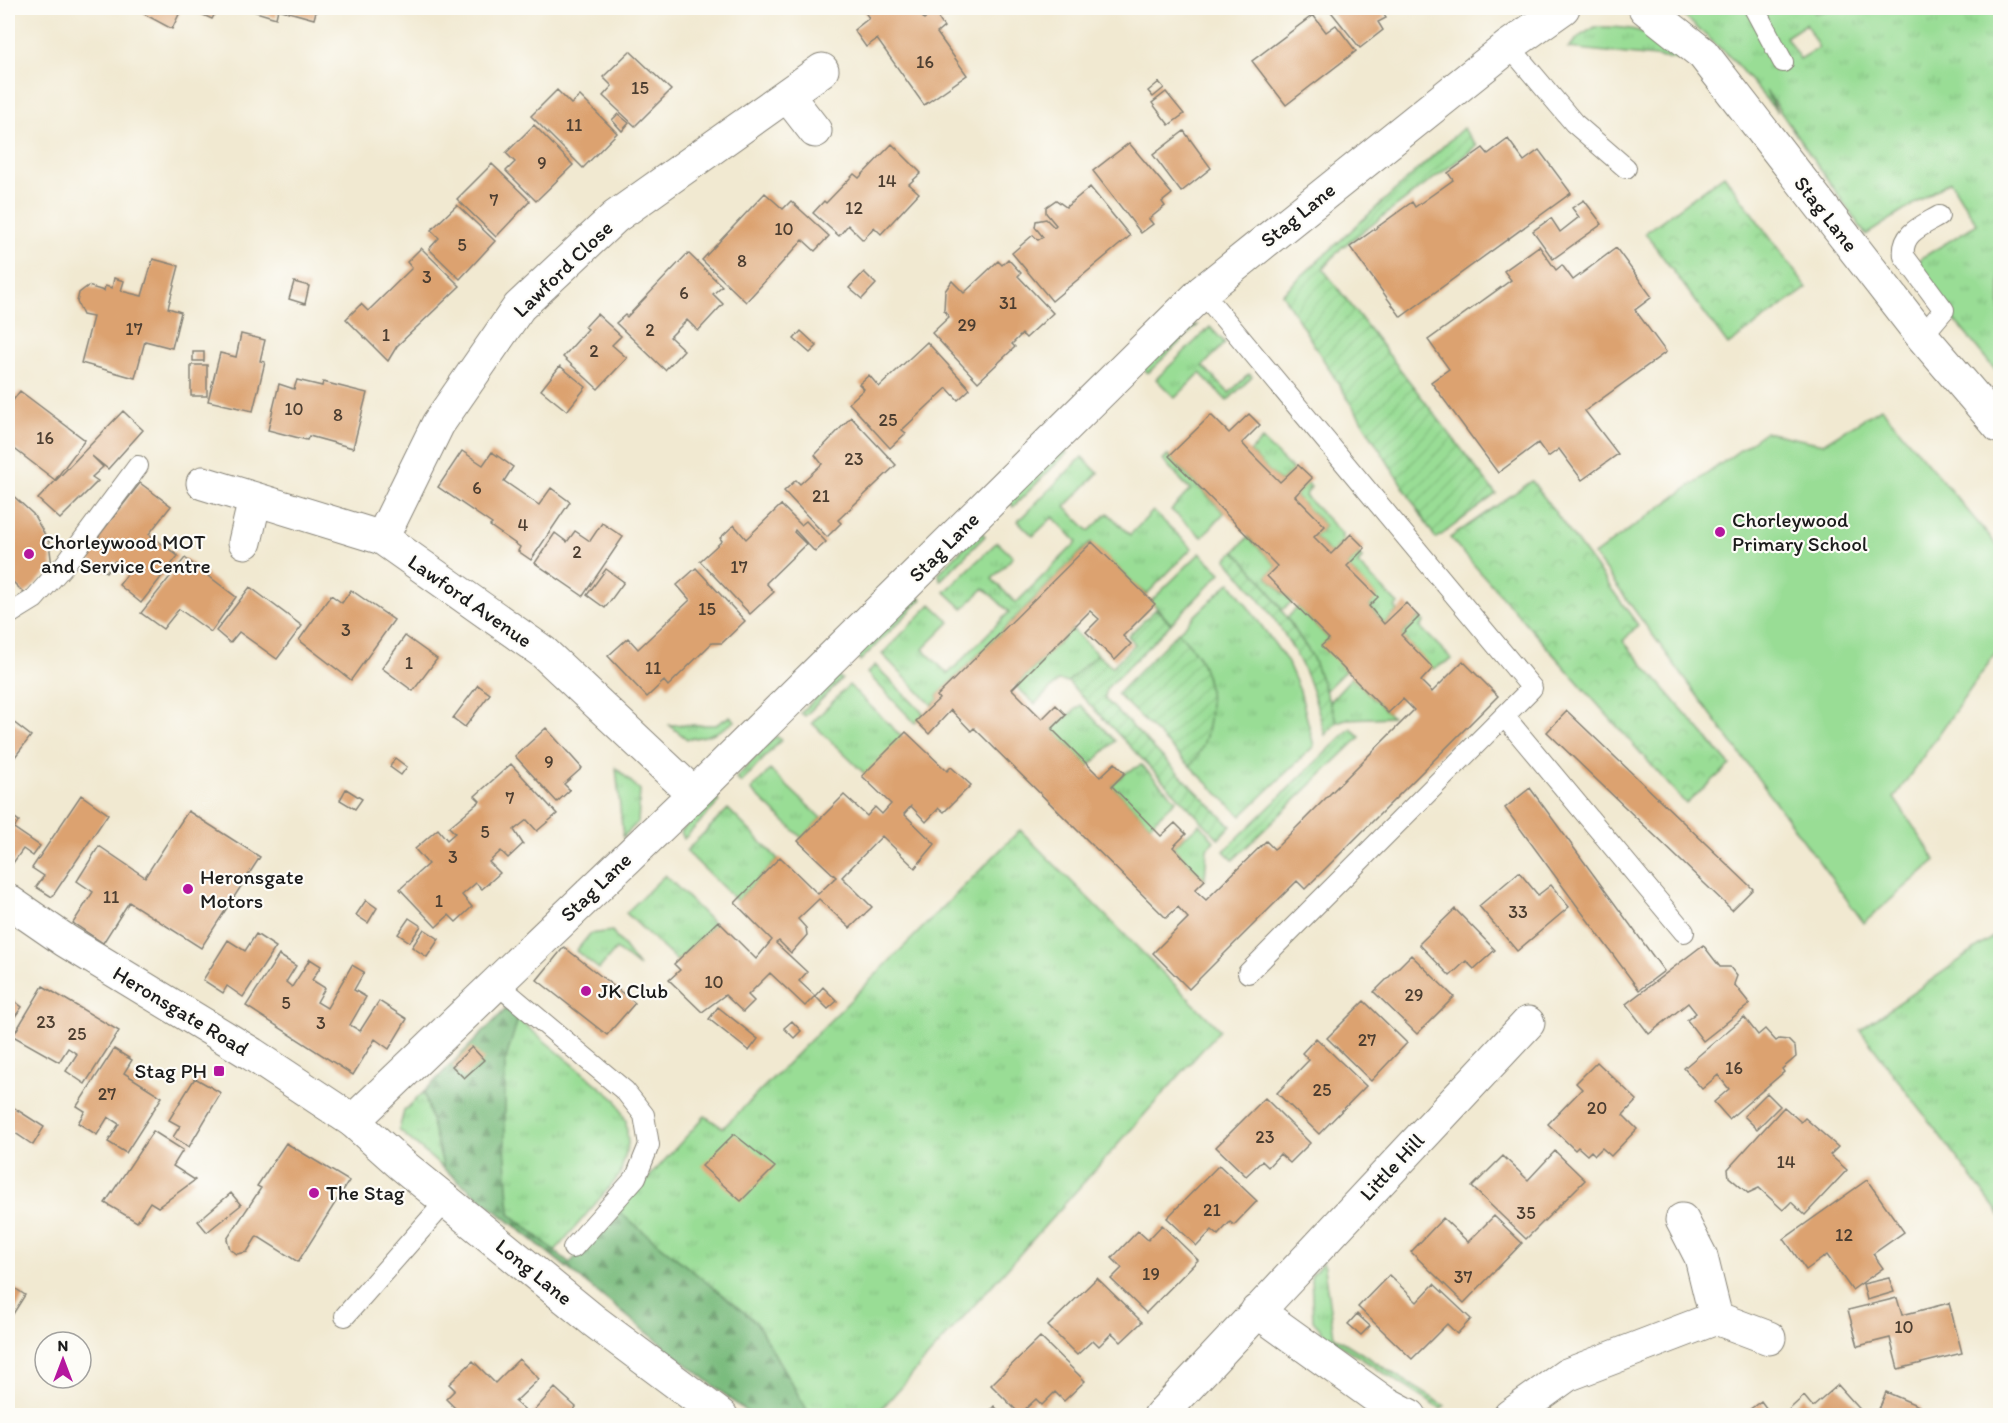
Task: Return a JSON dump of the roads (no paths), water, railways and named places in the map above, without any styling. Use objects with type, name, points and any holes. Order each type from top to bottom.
[{"type":"street","name":"Stag Lane","points":[[353,1121],[694,794],[1202,292],[1509,46],[1563,8]]},
{"type":"street","name":"Stag Lane","points":[[1645,8],[1703,54],[1922,336],[2001,427]]},
{"type":"street","name":"Lawford Close","points":[[382,538],[438,424],[519,307],[615,218],[822,70]]},
{"type":"street","points":[[787,95],[815,131]]},
{"type":"street","name":"Lawford Avenue","points":[[203,483],[382,538],[543,652],[694,794]]},
{"type":"street","points":[[245,542],[255,499]]},
{"type":"street","name":"Heronsgate Road","points":[[8,901],[66,941],[252,1054],[353,1121]]},
{"type":"street","name":"Little Hill","points":[[1160,1416],[1528,1023]]},
{"type":"street","name":"Long Lane","points":[[353,1121],[401,1164],[594,1321],[721,1416]]},
{"type":"street","points":[[1682,1220],[1701,1257],[1716,1318]]},
{"type":"street","points":[[1257,1311],[1382,1401],[1410,1416]]},
{"type":"street","points":[[1510,1416],[1567,1375],[1716,1318],[1769,1338]]},
{"type":"lane","points":[[1754,8],[1783,62]]},
{"type":"lane","points":[[1509,46],[1574,123],[1626,168]]},
{"type":"lane","points":[[1922,336],[1944,310],[1904,256],[1903,245],[1908,235],[1939,216]]},
{"type":"lane","points":[[1202,292],[1532,688],[1248,973]]},
{"type":"lane","points":[[8,615],[34,599],[65,564],[138,466]]},
{"type":"lane","points":[[1504,716],[1684,932]]},
{"type":"lane","points":[[496,983],[626,1090],[644,1115],[649,1145],[636,1177],[573,1248]]},
{"type":"lane","points":[[345,1316],[447,1200]]},
{"type":"place","name":"Chorleywood Primary School","points":[[1720,532]]},
{"type":"place","name":"Chorleywood MOT and Service Centre","points":[[29,554]]},
{"type":"place","name":"Heronsgate Motors","points":[[188,889]]},
{"type":"place","name":"JK Club","points":[[586,991]]},
{"type":"place","name":"Stag PH","points":[[219,1071]]},
{"type":"place","name":"The Stag","points":[[314,1193]]}]
